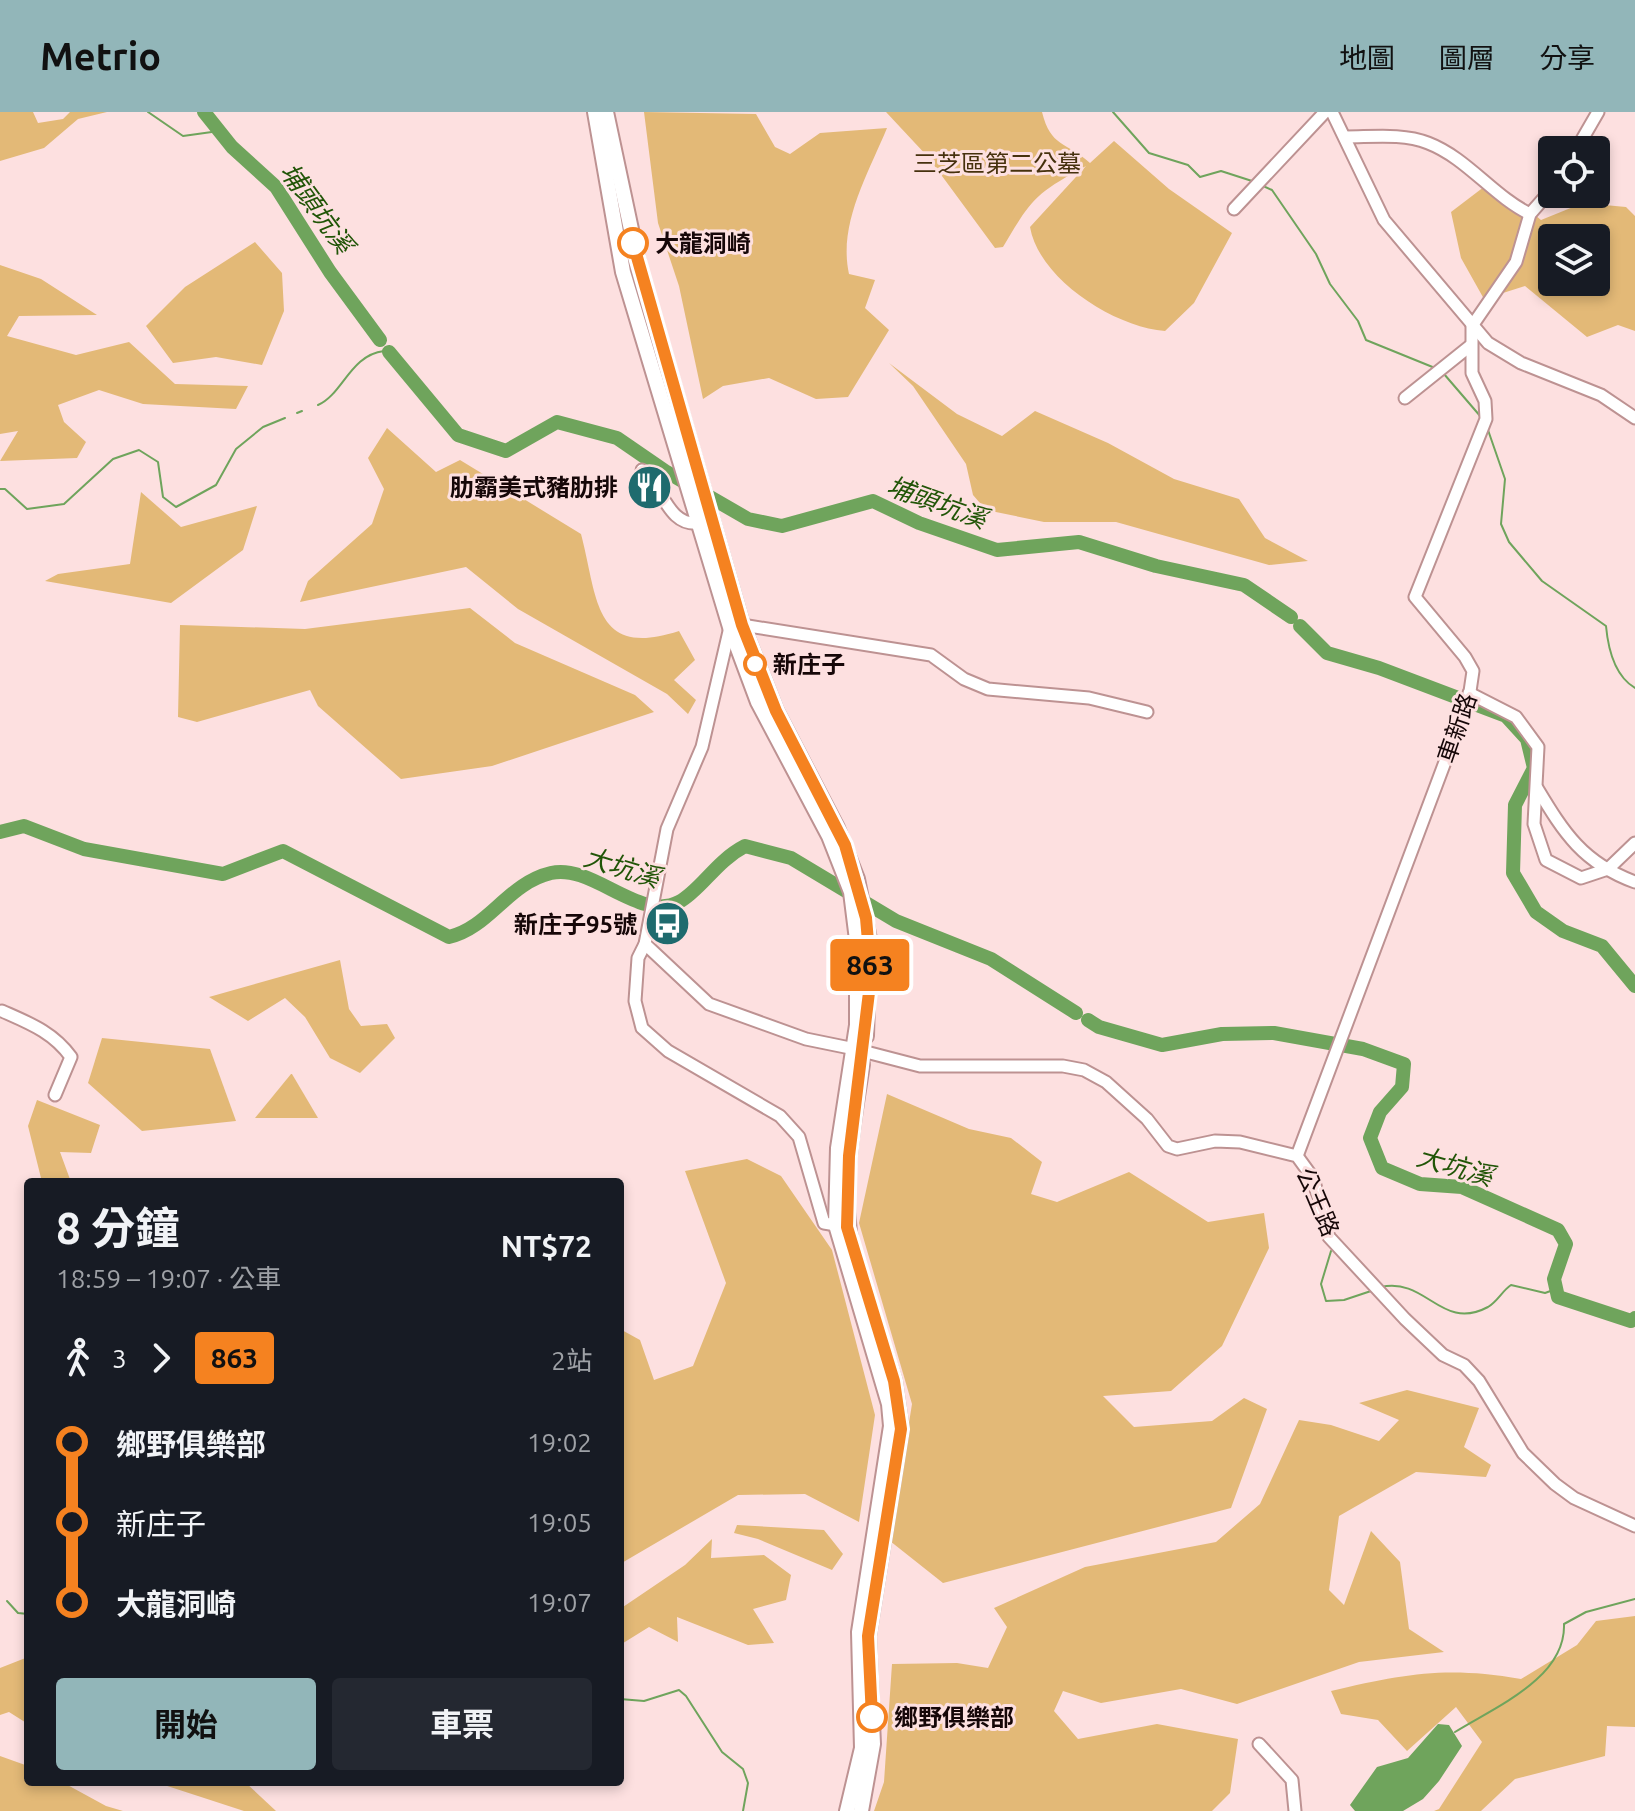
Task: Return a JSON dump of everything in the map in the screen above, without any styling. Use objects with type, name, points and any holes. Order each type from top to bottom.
[{"type":"main road","points":[[595,112],[623,272],[698,518],[736,626],[837,828],[853,884],[871,976],[859,1050],[842,1226],[889,1404],[891,1426],[859,1632],[862,1748],[847,1811]]},
{"type":"main road","points":[[606,112],[639,267],[715,528],[736,626]]},
{"type":"main road","points":[[842,1226],[894,1381],[901,1429],[868,1636],[873,1744],[861,1811]]},
{"type":"street","points":[[1234,209],[1325,112]]},
{"type":"street","points":[[1332,112],[1384,220],[1472,326],[1504,354],[1601,395],[1635,418]]},
{"type":"street","points":[[1584,136],[1598,112]]},
{"type":"street","points":[[1346,137],[1412,138],[1426,142],[1444,150],[1514,207],[1530,214]]},
{"type":"street","name":"車新路","points":[[1297,1156],[1469,696],[1473,671],[1415,597],[1484,424],[1485,401],[1472,373],[1472,326],[1516,262],[1530,214],[1538,205]]},
{"type":"street","points":[[1405,398],[1470,346]]},
{"type":"street","points":[[642,470],[658,487],[680,521],[686,524],[698,518]]},
{"type":"street","points":[[842,1226],[824,1223],[799,1137],[780,1116],[668,1051],[642,1028],[635,1001],[638,958],[645,944],[667,829],[702,747],[736,626],[931,655],[971,683],[988,689],[1089,698],[1147,712]]},
{"type":"street","points":[[1469,696],[1516,717],[1538,747],[1534,824],[1546,860],[1581,878],[1608,869],[1635,843]]},
{"type":"street","points":[[1537,788],[1570,841],[1608,869],[1635,882]]},
{"type":"street","name":"公王路","points":[[645,944],[709,1004],[806,1039],[920,1066],[1063,1066],[1084,1070],[1106,1082],[1147,1119],[1168,1146],[1177,1149],[1215,1141],[1240,1142],[1297,1156],[1313,1178],[1329,1237],[1375,1288],[1443,1355],[1464,1365],[1479,1381],[1508,1433],[1555,1484],[1635,1526]]},
{"type":"street","points":[[2,1011],[38,1027],[61,1042],[71,1057],[55,1095]]},
{"type":"street","points":[[1259,1744],[1292,1780],[1295,1811]]},
{"type":"green space","points":[[0,112],[33,112],[38,123],[63,119],[70,112],[107,112],[78,119],[44,148],[0,161]]},
{"type":"green space","points":[[644,112],[756,114],[775,147],[790,154],[820,133],[887,128],[851,218],[847,255],[849,274],[875,280],[865,308],[889,330],[848,397],[816,399],[769,378],[723,386],[703,399],[679,286],[658,223]]},
{"type":"green space","name":"三芝區第二公墓","points":[[886,112],[1042,112],[1055,138],[1090,163],[1114,141],[1169,189],[1232,233],[1194,303],[1165,331],[1145,328],[1102,310],[1082,297],[1063,282],[1036,246],[1030,227],[1086,166],[1036,199],[1003,247],[995,248],[928,157]]},
{"type":"green space","points":[[1493,180],[1541,220],[1571,208],[1626,207],[1635,216],[1635,331],[1618,325],[1587,337],[1525,286],[1484,299],[1461,258],[1451,212]]},
{"type":"green space","points":[[255,242],[282,273],[284,311],[262,365],[216,357],[173,363],[146,326],[185,287]]},
{"type":"green space","points":[[0,265],[41,279],[97,315],[19,316],[7,336],[76,355],[129,342],[175,384],[248,386],[236,409],[143,404],[99,390],[58,405],[64,422],[86,442],[77,458],[0,461],[18,431],[0,434]]},
{"type":"green space","points":[[889,363],[957,414],[1002,436],[1035,411],[1108,443],[1174,479],[1239,499],[1265,538],[1308,561],[1269,565],[1116,522],[1044,522],[986,510],[973,495],[966,464],[913,386]]},
{"type":"green space","points":[[387,428],[436,472],[460,460],[581,534],[597,600],[604,617],[615,629],[630,637],[651,637],[679,631],[695,660],[674,680],[696,700],[688,714],[667,694],[518,609],[466,567],[300,602],[308,581],[372,524],[384,489],[368,458]]},
{"type":"green space","points":[[141,492],[181,527],[257,506],[243,550],[171,603],[45,581],[58,574],[130,564]]},
{"type":"green space","points":[[470,608],[515,643],[635,695],[654,712],[492,766],[401,779],[318,706],[310,690],[197,722],[178,717],[180,625],[305,629]]},
{"type":"green space","points":[[340,960],[349,1009],[361,1026],[387,1024],[395,1038],[360,1073],[330,1058],[305,1017],[285,998],[248,1021],[209,997]]},
{"type":"green space","points":[[102,1038],[210,1049],[236,1121],[142,1131],[88,1083]]},
{"type":"green space","points":[[291,1074],[318,1118],[255,1118]]},
{"type":"green space","points":[[887,1094],[969,1129],[1011,1138],[1042,1162],[1031,1194],[1057,1202],[1129,1172],[1208,1222],[1264,1213],[1269,1248],[1222,1346],[1171,1391],[1103,1396],[1134,1427],[1212,1421],[1244,1398],[1267,1409],[1231,1508],[943,1583],[890,1541],[912,1404],[859,1223]]},
{"type":"green space","points":[[37,1100],[100,1125],[91,1153],[60,1152],[70,1178],[41,1178],[28,1126]]},
{"type":"green space","points":[[747,1159],[781,1176],[832,1250],[875,1415],[859,1522],[805,1494],[738,1495],[624,1562],[624,1331],[640,1340],[654,1380],[693,1366],[726,1283],[685,1171]]},
{"type":"green space","points":[[1407,1390],[1479,1408],[1464,1447],[1491,1465],[1486,1477],[1416,1472],[1339,1516],[1329,1590],[1344,1605],[1371,1531],[1400,1562],[1409,1629],[1444,1652],[1359,1662],[1237,1704],[1181,1689],[1101,1703],[1063,1691],[1054,1711],[1078,1739],[1157,1724],[1238,1739],[1230,1793],[1212,1811],[874,1811],[884,1782],[892,1664],[957,1663],[988,1668],[1007,1627],[994,1608],[1085,1567],[1216,1542],[1260,1504],[1299,1420],[1331,1425],[1379,1441],[1399,1420],[1359,1403]]},
{"type":"green space","points":[[737,1525],[824,1530],[843,1554],[832,1570],[758,1539],[734,1533]]},
{"type":"green space","points":[[712,1539],[711,1558],[764,1555],[791,1575],[786,1600],[753,1609],[774,1643],[748,1645],[677,1617],[678,1642],[649,1627],[624,1643],[624,1606],[685,1565]]},
{"type":"green space","points":[[1635,1616],[1635,1727],[1607,1726],[1605,1756],[1515,1779],[1481,1811],[1434,1811],[1439,1809],[1482,1742],[1456,1707],[1407,1751],[1378,1720],[1341,1714],[1331,1691],[1425,1674],[1470,1673],[1521,1679],[1577,1645],[1596,1621]]},
{"type":"green space","points":[[24,1659],[24,1721],[9,1712],[0,1715],[0,1668]]},
{"type":"green space","points":[[0,1756],[24,1765],[24,1786],[69,1786],[106,1806],[123,1811],[0,1811]]},
{"type":"green space","points":[[167,1786],[249,1786],[276,1811],[244,1811]]},
{"type":"shaded area","points":[[1438,1724],[1449,1725],[1462,1746],[1423,1799],[1403,1811],[1355,1811],[1350,1805],[1377,1767],[1408,1758]]},
{"type":"waterway","points":[[148,112],[183,136],[219,131]]},
{"type":"waterway","name":"埔頭坑溪","points":[[204,112],[232,147],[276,187],[330,272],[380,340]]},
{"type":"waterway","points":[[1113,112],[1149,153],[1188,165],[1200,177],[1221,171],[1252,181]]},
{"type":"waterway","points":[[1261,185],[1272,190],[1316,254],[1330,284],[1358,321],[1366,340],[1435,368]]},
{"type":"waterway","points":[[318,405],[327,400],[355,367],[372,354],[384,351],[399,364]]},
{"type":"waterway","name":"埔頭坑溪","points":[[389,352],[458,435],[506,451],[557,422],[617,438],[665,471],[748,519],[782,526],[873,501],[919,523],[997,550],[1079,542],[1156,566],[1244,585],[1291,617]]},
{"type":"waterway","points":[[1444,374],[1481,417]]},
{"type":"waterway","points":[[297,413],[302,411]]},
{"type":"waterway","points":[[0,489],[5,489],[27,509],[64,504],[113,459],[139,450],[158,462],[163,497],[176,507],[216,485],[236,449],[263,427],[285,418]]},
{"type":"waterway","points":[[1488,430],[1505,479],[1501,524],[1509,542],[1542,581],[1606,626],[1618,669],[1635,688]]},
{"type":"waterway","name":"埔頭坑溪","points":[[1300,626],[1327,653],[1379,668],[1506,716],[1527,739],[1534,768],[1515,805],[1513,873],[1536,912],[1563,931],[1602,946],[1635,986]]},
{"type":"waterway","name":"大坑溪","points":[[0,832],[24,826],[84,849],[223,874],[283,851],[449,937],[476,925],[523,886],[551,873],[567,872],[583,876],[648,905],[664,906],[679,902],[745,846],[791,858],[896,921],[991,959],[1076,1013]]},
{"type":"waterway","name":"大坑溪","points":[[1088,1020],[1099,1027],[1162,1045],[1222,1034],[1274,1033],[1363,1049],[1404,1064],[1402,1087],[1380,1112],[1370,1138],[1382,1168],[1420,1184],[1462,1187],[1558,1230],[1566,1244],[1554,1279],[1558,1297],[1631,1321],[1635,1318]]},
{"type":"waterway","points":[[1331,1251],[1321,1284],[1326,1301],[1344,1300],[1371,1291]]},
{"type":"waterway","points":[[1381,1287],[1411,1289],[1458,1313],[1472,1313],[1488,1307],[1511,1285],[1545,1293],[1556,1289]]},
{"type":"waterway","points":[[1455,1732],[1508,1701],[1541,1675],[1562,1643],[1564,1624],[1586,1612],[1635,1599]]},
{"type":"waterway","points":[[7,1601],[18,1613],[24,1614]]},
{"type":"waterway","points":[[624,1699],[644,1701],[679,1690],[686,1696],[722,1752],[743,1769],[748,1783],[743,1811]]},
{"type":"bus line","name":"863","points":[[633,243],[742,625],[776,711],[845,845],[866,918],[871,976],[849,1156],[847,1227],[894,1381],[901,1417],[900,1450],[868,1636],[872,1717]]},
{"type":"place","name":"大龍洞崎","points":[[633,243]]},
{"type":"place","name":"肋霸美式豬肋排","points":[[649,487]]},
{"type":"place","name":"新庄子","points":[[755,664]]},
{"type":"place","name":"新庄子95號","points":[[668,924]]},
{"type":"place","name":"鄉野俱樂部","points":[[872,1717]]}]
